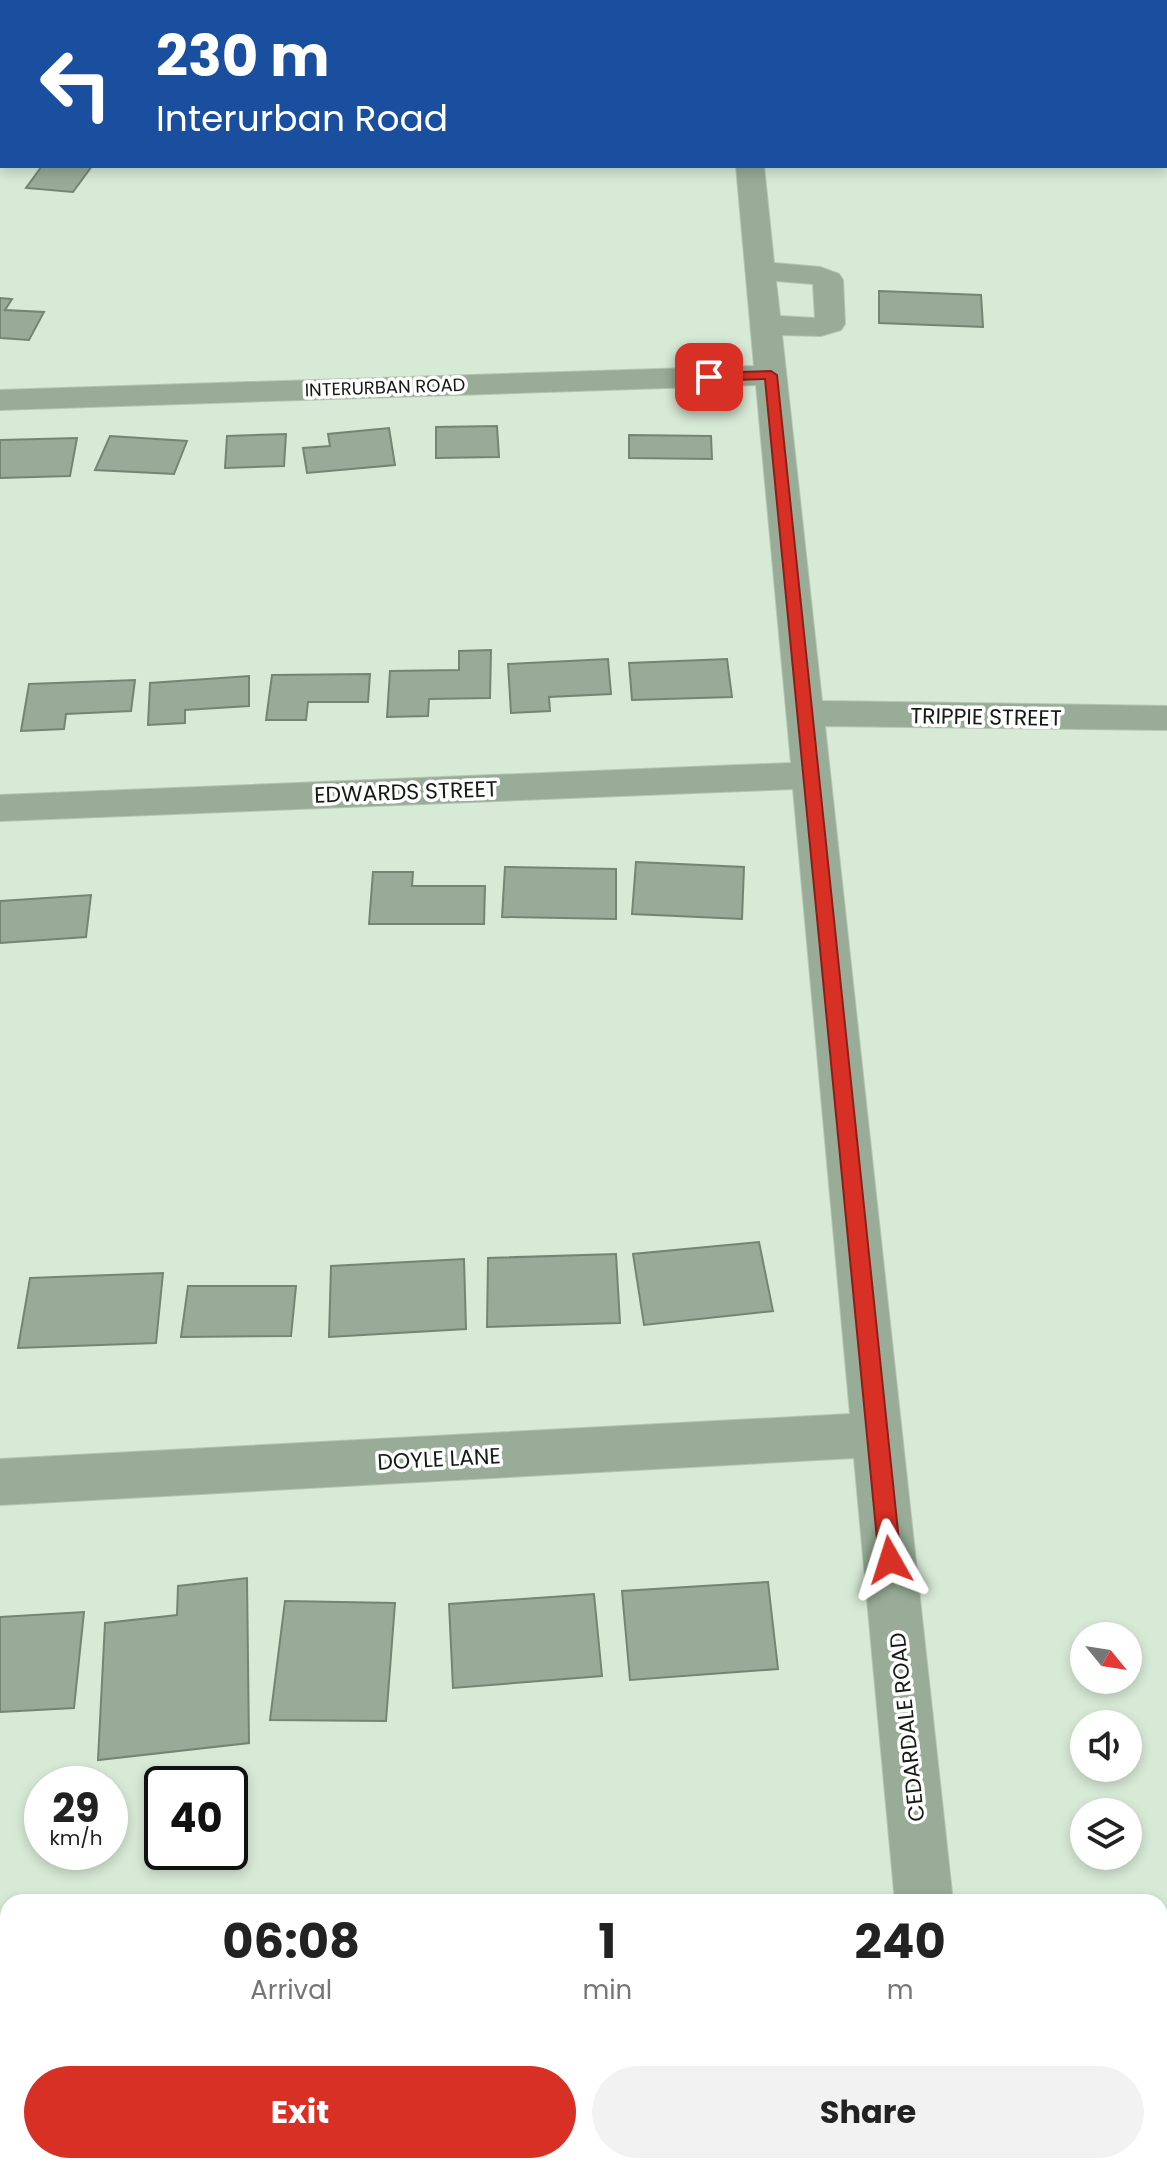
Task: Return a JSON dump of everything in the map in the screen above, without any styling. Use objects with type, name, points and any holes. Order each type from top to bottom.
[{"type":"street","name":"CEDARDALE ROAD","points":[[750,168],[923,1894]]},
{"type":"street","points":[[760,271],[820,276],[828,280],[830,324],[821,327],[766,325]]},
{"type":"street","name":"INTERURBAN ROAD","points":[[0,400],[771,375]]},
{"type":"street","name":"TRIPPIE STREET","points":[[805,713],[1167,718]]},
{"type":"street","name":"EDWARDS STREET","points":[[0,808],[811,775]]},
{"type":"street","name":"DOYLE LANE","points":[[0,1482],[877,1435]]},
{"type":"building","points":[[41,168],[91,168],[73,192],[26,188]]},
{"type":"building","points":[[879,291],[981,295],[983,327],[879,323]]},
{"type":"building","points":[[0,298],[12,299],[5,310],[44,312],[29,340],[0,338]]},
{"type":"building","points":[[497,426],[499,457],[436,458],[436,427]]},
{"type":"building","points":[[389,428],[395,465],[307,473],[303,448],[330,446],[328,434]]},
{"type":"building","points":[[286,434],[284,466],[225,468],[227,436]]},
{"type":"building","points":[[629,435],[711,436],[712,459],[629,458]]},
{"type":"building","points":[[110,436],[187,441],[174,474],[95,470]]},
{"type":"building","points":[[77,438],[70,476],[0,478],[0,440]]},
{"type":"building","points":[[491,650],[490,698],[429,699],[428,716],[387,717],[390,671],[459,670],[459,651]]},
{"type":"building","points":[[608,659],[611,694],[549,697],[550,711],[511,713],[508,664]]},
{"type":"building","points":[[727,659],[732,697],[632,700],[629,663]]},
{"type":"building","points":[[370,674],[368,702],[308,702],[306,720],[266,720],[272,675]]},
{"type":"building","points":[[249,676],[249,706],[185,710],[185,723],[148,725],[150,683]]},
{"type":"building","points":[[135,680],[131,711],[66,714],[64,729],[21,731],[29,684]]},
{"type":"building","points":[[636,862],[744,867],[742,919],[632,914]]},
{"type":"building","points":[[505,867],[616,869],[616,919],[502,917]]},
{"type":"building","points":[[373,872],[413,872],[412,886],[485,886],[484,924],[369,924]]},
{"type":"building","points":[[91,895],[86,937],[0,943],[0,901]]},
{"type":"building","points":[[759,1242],[773,1311],[644,1325],[633,1254]]},
{"type":"building","points":[[616,1254],[620,1323],[487,1327],[488,1258]]},
{"type":"building","points":[[464,1259],[466,1329],[329,1337],[331,1266]]},
{"type":"building","points":[[163,1273],[156,1343],[18,1348],[30,1278]]},
{"type":"building","points":[[188,1286],[296,1286],[291,1336],[181,1337]]},
{"type":"building","points":[[247,1578],[249,1743],[98,1760],[105,1623],[177,1615],[178,1586]]},
{"type":"building","points":[[768,1582],[778,1669],[630,1680],[622,1591]]},
{"type":"building","points":[[594,1594],[602,1676],[453,1688],[449,1604]]},
{"type":"building","points":[[285,1601],[395,1603],[386,1721],[270,1720]]},
{"type":"building","points":[[84,1612],[74,1708],[0,1712],[0,1617]]},
{"type":"route","points":[[709,377],[771,375],[890,1560]]}]
